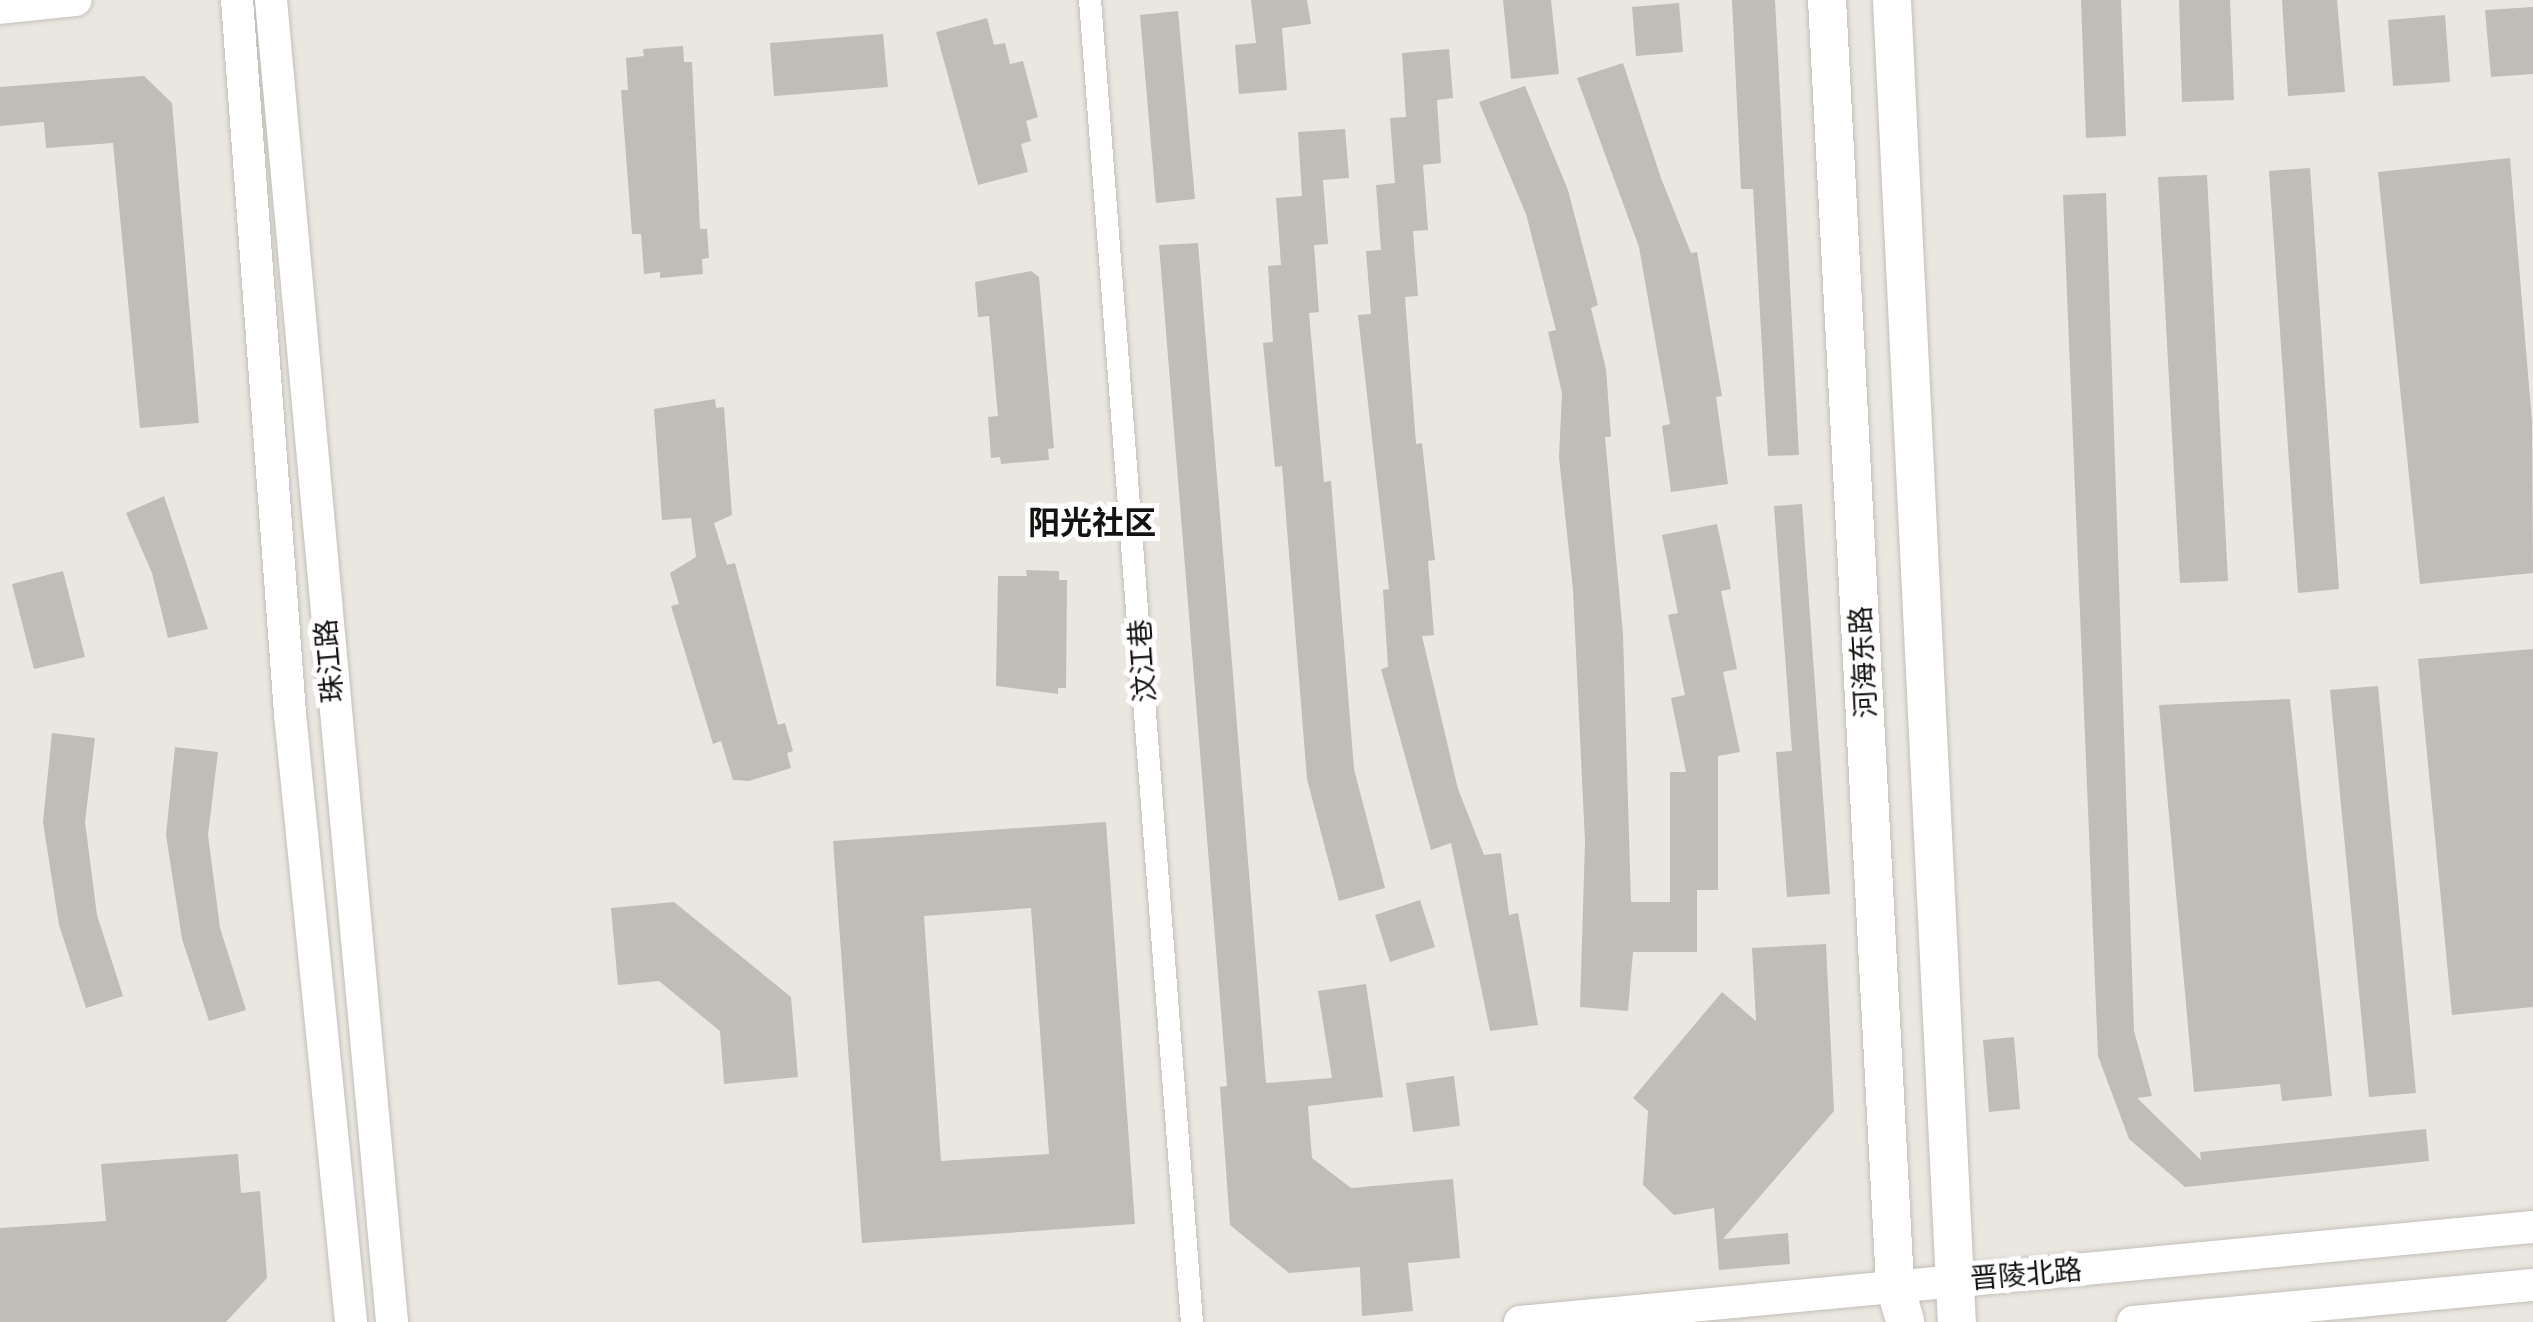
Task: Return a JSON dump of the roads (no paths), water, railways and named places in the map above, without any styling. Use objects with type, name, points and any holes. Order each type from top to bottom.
[{"type":"main road","name":"河海东路","points":[[1827,0],[1896,1286],[1905,1322]]},
{"type":"main road","points":[[1892,0],[1957,1322]]},
{"type":"street","points":[[0,8],[76,0]]},
{"type":"street","name":"珠江路","points":[[237,0],[289,699],[351,1322]]},
{"type":"street","name":"珠江路","points":[[270,0],[392,1322]]},
{"type":"street","name":"汶江巷","points":[[1090,0],[1192,1322]]},
{"type":"street","name":"晋陵北路","points":[[1520,1322],[2533,1227]]},
{"type":"street","points":[[2133,1322],[2533,1285]]},
{"type":"district","name":"阳光社区","points":[[1092,521]]}]
